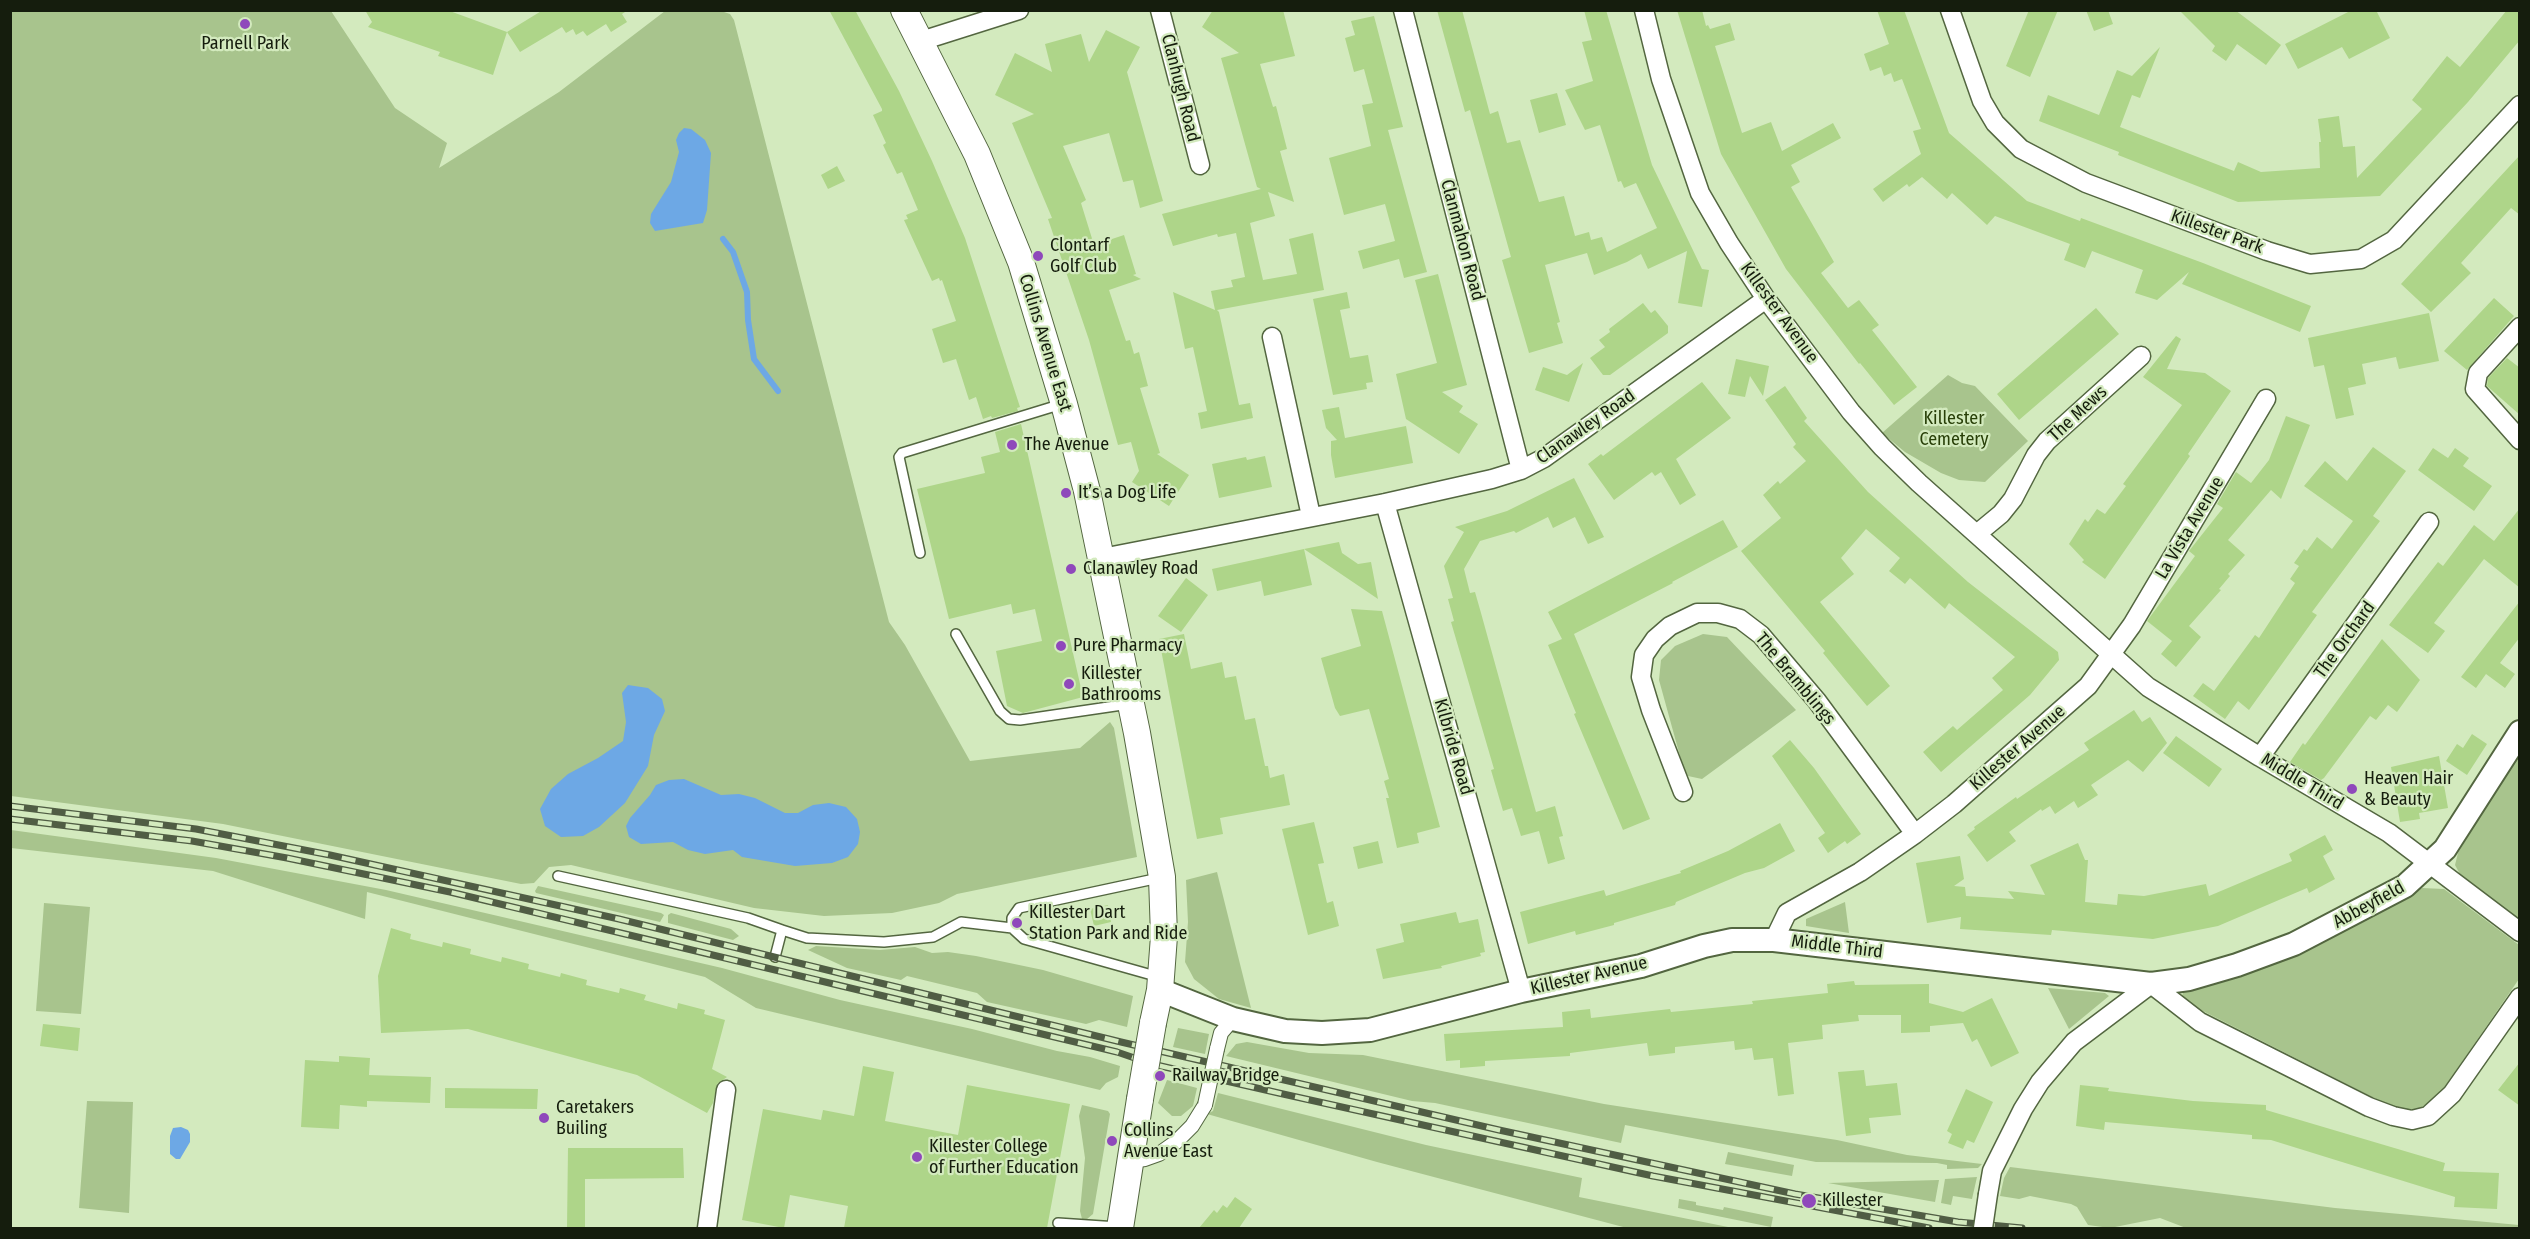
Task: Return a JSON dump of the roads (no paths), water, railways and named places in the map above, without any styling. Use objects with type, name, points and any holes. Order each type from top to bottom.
[{"type":"main road","name":"Collins Avenue East","points":[[904,10],[977,154],[1021,262],[1064,404],[1102,558],[1132,704],[1162,877],[1164,936],[1160,984],[1120,1228]]},
{"type":"street","points":[[921,40],[1018,10]]},
{"type":"street","name":"Clanhugh Road","points":[[1160,10],[1200,165]]},
{"type":"street","name":"Clanmahon Road","points":[[1402,10],[1521,470]]},
{"type":"street","name":"Killester Avenue","points":[[1160,984],[1233,1019],[1285,1031],[1322,1034],[1370,1030],[1521,991],[1641,966],[1704,946],[1732,940],[1774,940],[1787,913],[1860,872],[1954,804],[2088,686],[2112,656],[1882,447],[1851,412],[1766,299],[1729,243],[1700,193],[1661,79],[1644,10]]},
{"type":"street","name":"Killester Park","points":[[1950,10],[1982,101],[1995,123],[2021,149],[2086,183],[2267,251],[2310,264],[2361,259],[2394,240],[2520,105]]},
{"type":"street","name":"Clanawley Road","points":[[1102,558],[1311,516],[1385,504],[1521,470],[1544,458],[1766,299]]},
{"type":"street","points":[[2520,327],[2478,374],[2475,389],[2520,440]]},
{"type":"street","points":[[1272,337],[1311,516]]},
{"type":"street","name":"The Mews","points":[[1978,533],[2001,514],[2013,499],[2036,455],[2047,441],[2141,356]]},
{"type":"street","name":"La Vista Avenue","points":[[2112,656],[2266,399]]},
{"type":"street","name":"Kilbride Road","points":[[1385,504],[1521,991]]},
{"type":"street","name":"The Orchard","points":[[2260,757],[2429,522]]},
{"type":"street","name":"The Bramblings","points":[[1683,792],[1651,710],[1641,677],[1644,656],[1655,639],[1670,626],[1697,613],[1718,613],[1740,619],[1761,635],[1817,701],[1915,834]]},
{"type":"street","name":"Middle Third","points":[[2112,656],[2148,687],[2260,757],[2389,833],[2520,932]]},
{"type":"street","name":"Abbeyfield","points":[[2151,984],[2189,979],[2237,965],[2294,944],[2405,886],[2431,865],[2445,849],[2469,815],[2520,732]]},
{"type":"street","name":"Middle Third","points":[[1774,940],[2151,984]]},
{"type":"street","points":[[1983,1228],[1992,1172],[2023,1109],[2040,1083],[2074,1042],[2151,984],[2200,1022],[2369,1107],[2412,1120],[2428,1116],[2452,1094],[2520,997]]},
{"type":"street","points":[[1130,1161],[1159,1154],[1176,1142],[1192,1125],[1204,1105],[1221,1033],[1233,1019]]},
{"type":"street","points":[[707,1228],[726,1089]]},
{"type":"lane","points":[[920,553],[899,457],[902,453],[1064,404]]},
{"type":"lane","points":[[956,634],[1000,711],[1009,718],[1020,720],[1132,704]]},
{"type":"lane","points":[[558,876],[748,918],[807,938],[884,942],[933,937],[961,922],[1012,928],[1024,939],[1160,984]]},
{"type":"lane","points":[[1012,928],[1012,918],[1019,908],[1162,877]]},
{"type":"lane","points":[[775,957],[782,930]]},
{"type":"lane","points":[[1058,1223],[1120,1228]]},
{"type":"water","points":[[684,128],[691,129],[705,140],[711,153],[707,210],[703,223],[655,231],[650,223],[651,214],[671,182],[679,152],[676,140]]},
{"type":"water","points":[[628,685],[648,688],[662,699],[665,711],[654,735],[648,766],[625,803],[599,827],[583,836],[561,837],[545,826],[540,809],[551,789],[568,774],[623,741],[626,722],[622,693]]},
{"type":"water","points":[[684,779],[721,795],[739,794],[755,798],[785,813],[798,813],[813,805],[829,803],[846,807],[857,819],[860,832],[858,844],[848,857],[832,863],[795,866],[742,857],[733,850],[705,854],[688,850],[673,842],[641,844],[629,837],[626,826],[630,818],[656,785],[669,780]]},
{"type":"water","points":[[181,1127],[188,1130],[190,1142],[180,1159],[176,1159],[170,1154],[170,1136],[173,1128]]},
{"type":"waterway","points":[[723,239],[733,252],[747,292],[748,320],[754,359],[778,391]]},
{"type":"railway","points":[[10,806],[196,829],[330,855],[619,919],[1121,1042],[1499,1130],[1795,1194],[1958,1222],[2022,1228]]},
{"type":"railway","points":[[10,819],[192,841],[450,892],[1283,1094],[1653,1176],[1929,1228]]},
{"type":"place","name":"Parnell Park","points":[[245,24]]},
{"type":"place","name":"Clontarf Golf Club","points":[[1038,256]]},
{"type":"place","name":"The Avenue","points":[[1012,445]]},
{"type":"place","name":"It’s a Dog Life","points":[[1066,493]]},
{"type":"place","name":"Clanawley Road","points":[[1071,569]]},
{"type":"place","name":"Pure Pharmacy","points":[[1061,646]]},
{"type":"place","name":"Killester Bathrooms","points":[[1069,684]]},
{"type":"place","name":"Heaven Hair & Beauty","points":[[2352,789]]},
{"type":"place","name":"Killester Dart Station Park and Ride","points":[[1017,923]]},
{"type":"place","name":"Railway Bridge","points":[[1160,1076]]},
{"type":"place","name":"Caretakers Builing","points":[[544,1118]]},
{"type":"place","name":"Collins Avenue East","points":[[1112,1141]]},
{"type":"place","name":"Killester College of Further Education","points":[[917,1157]]},
{"type":"place","name":"Killester","points":[[1809,1201]]},
{"type":"park label","name":"Killester Cemetery","points":[[1954,429]]}]
